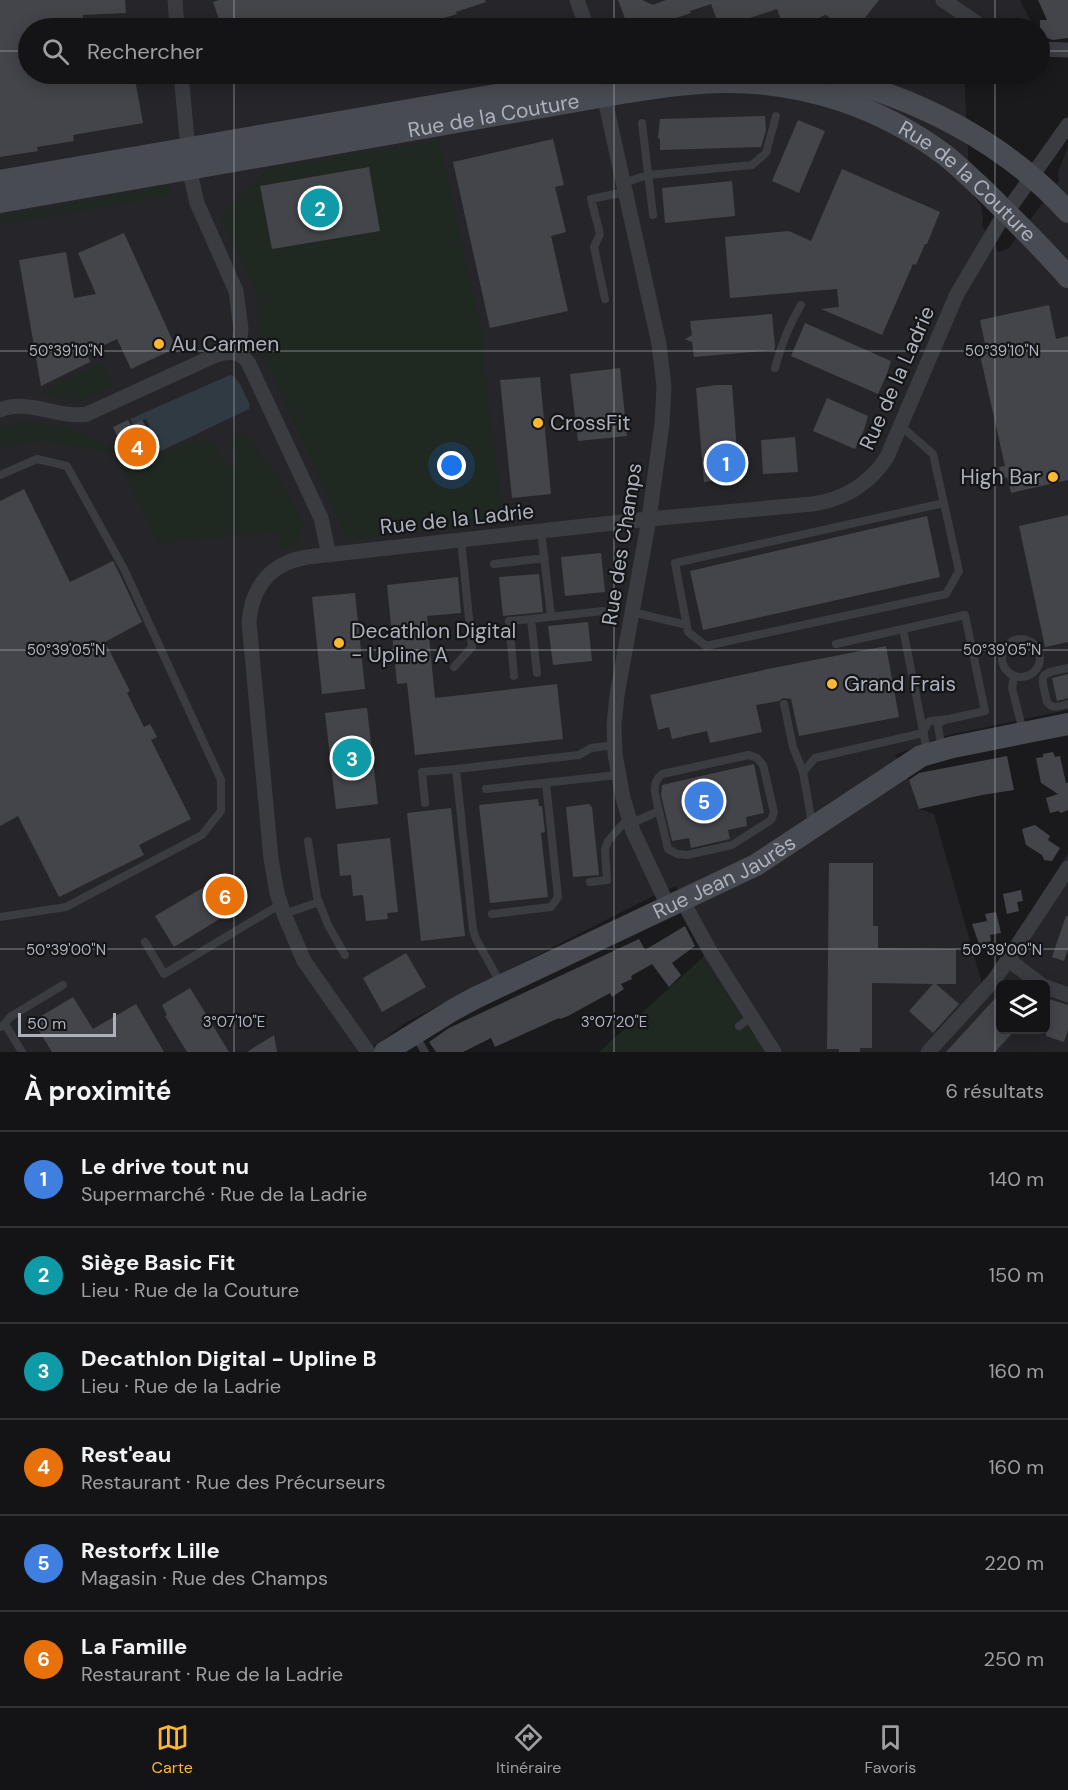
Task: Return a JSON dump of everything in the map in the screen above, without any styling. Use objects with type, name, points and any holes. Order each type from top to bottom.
[{"type":"street","points":[[176,0],[177,18]]},
{"type":"street","points":[[577,0],[583,18]]},
{"type":"street","points":[[943,0],[969,18]]},
{"type":"street","points":[[1050,49],[1068,50]]},
{"type":"street","points":[[182,84],[188,159],[197,203],[236,291],[241,329],[238,353]]},
{"type":"street","name":"Rue de la Couture","points":[[0,202],[188,159],[586,84]]},
{"type":"street","name":"Rue des Champs","points":[[608,84],[624,188],[659,344],[663,377],[662,424],[649,519],[617,695],[614,725],[618,775],[637,842],[675,903],[710,951],[745,1022],[774,1052]]},
{"type":"street","name":"Rue de la Couture","points":[[755,84],[828,95],[876,114],[928,143],[957,166],[1002,217],[1028,232],[1068,277]]},
{"type":"street","name":"Rue de la Couture","points":[[856,84],[922,108],[986,143],[1032,176],[1068,212]]},
{"type":"street","name":"Rue de la Ladrie","points":[[368,1052],[310,971],[298,950],[282,909],[271,859],[249,622],[250,611],[258,588],[273,570],[295,559],[649,519],[812,504],[832,501],[849,493],[873,476],[887,457],[957,294],[1002,217],[1068,125]]},
{"type":"street","name":"Rue de la Couture","points":[[0,181],[188,159]]},
{"type":"street","points":[[0,410],[20,405],[77,416],[87,414],[216,356],[228,352],[238,353],[248,362],[321,518],[329,555]]},
{"type":"street","name":"Rue Jean Jaurès","points":[[385,1052],[420,1042],[453,1010],[502,985],[756,865],[908,764],[931,745],[1023,733],[1068,724]]},
{"type":"street","points":[[928,1052],[977,1000],[1009,960],[1068,868]]},
{"type":"street","points":[[1009,960],[1035,980]]},
{"type":"street","points":[[1050,988],[1068,995]]},
{"type":"lane","points":[[605,299],[594,247],[600,234],[591,199],[624,188],[648,175],[752,165],[766,153],[776,117]]},
{"type":"lane","points":[[642,123],[653,215]]},
{"type":"lane","points":[[775,368],[781,346],[801,305]]},
{"type":"lane","points":[[901,426],[933,454],[944,503],[959,571],[946,594],[706,646],[688,632],[675,563],[944,503]]},
{"type":"lane","points":[[0,475],[37,459],[67,466],[124,569],[221,780],[221,811],[202,835],[66,907],[0,917]]},
{"type":"lane","points":[[542,531],[551,616]]},
{"type":"lane","points":[[454,667],[472,648],[461,540]]},
{"type":"lane","points":[[494,564],[544,558]]},
{"type":"lane","points":[[514,675],[509,621],[603,611]]},
{"type":"lane","points":[[632,612],[687,625]]},
{"type":"lane","points":[[836,644],[965,615],[985,711],[930,721],[927,724],[931,745]]},
{"type":"lane","points":[[531,619],[537,673]]},
{"type":"lane","points":[[903,629],[931,745]]},
{"type":"lane","points":[[1020,639],[1032,643],[1038,650],[1040,659],[1038,666],[1030,675],[1014,676],[1003,665],[1003,653],[1009,644],[1020,639]]},
{"type":"lane","points":[[1068,668],[1047,672],[1042,679],[1049,705],[1053,707],[1068,704]]},
{"type":"lane","points":[[1014,676],[1012,688],[1023,733]]},
{"type":"lane","points":[[784,704],[793,747],[803,772],[813,828]]},
{"type":"lane","points":[[931,745],[939,723],[949,719]]},
{"type":"lane","points":[[425,803],[422,772],[579,755],[591,748],[615,745]]},
{"type":"lane","points":[[803,772],[815,758],[931,745]]},
{"type":"lane","points":[[749,755],[757,758],[764,765],[774,812],[771,820],[732,845],[687,855],[677,854],[669,849],[659,811],[654,785],[656,779],[662,774],[749,755]]},
{"type":"lane","points":[[456,769],[473,930],[502,985]]},
{"type":"lane","points":[[486,789],[618,775]]},
{"type":"lane","points":[[492,914],[551,907],[558,897],[546,783]]},
{"type":"lane","points":[[590,882],[607,880],[605,849],[608,841],[629,820],[659,811]]},
{"type":"lane","points":[[308,841],[312,877],[319,902],[328,925],[345,955]]},
{"type":"lane","points":[[145,942],[164,974],[282,909],[319,902]]},
{"type":"lane","points":[[22,1052],[2,1025],[10,1017],[63,985]]},
{"type":"shaded area","points":[[0,0],[1020,0],[1029,18],[18,18],[18,84],[965,84],[970,191],[981,206],[982,226],[998,252],[1009,248],[1059,181],[1058,172],[1068,147],[1068,710],[948,735],[895,755],[910,782],[919,809],[934,814],[982,984],[1068,853],[1068,1052],[766,1052],[702,958],[709,951],[676,886],[405,1023],[367,1052],[0,1052]]},
{"type":"shaded area","points":[[439,141],[483,337],[485,380],[505,522],[348,540],[266,362],[260,344],[256,291],[220,215],[268,169]]},
{"type":"shaded area","points":[[170,185],[173,195],[0,225],[0,217]]},
{"type":"shaded area","points":[[102,363],[112,387],[80,401],[38,393]]},
{"type":"shaded area","points":[[230,375],[234,376],[240,384],[250,405],[249,409],[161,451],[146,419],[133,424],[130,419]]},
{"type":"shaded area","points":[[26,421],[72,429],[116,450],[132,468],[196,441],[204,440],[214,445],[224,461],[234,467],[236,462],[231,439],[235,433],[242,433],[248,437],[290,495],[305,525],[300,531],[297,544],[282,548],[276,532],[158,543],[116,454],[42,440],[0,449],[0,427]]},
{"type":"shaded area","points":[[702,958],[766,1052],[599,1052]]},
{"type":"building","points":[[0,0],[125,0],[126,13],[83,15],[83,18],[18,18],[18,84],[136,84],[143,123],[73,135],[74,141],[37,147],[38,151],[0,157]]},
{"type":"building","points":[[219,0],[485,0],[486,2],[444,18],[219,18],[213,2]]},
{"type":"building","points":[[618,0],[642,0],[653,5],[666,0],[879,0],[865,18],[830,18],[826,15],[818,18],[780,18],[777,9],[750,18],[716,18],[711,4],[676,18],[625,18]]},
{"type":"building","points":[[1038,0],[1068,0],[1068,38],[1050,39],[1050,18],[1046,18]]},
{"type":"building","points":[[765,116],[766,130],[761,147],[660,150],[660,139],[658,138],[660,119]]},
{"type":"building","points":[[798,120],[825,131],[799,193],[772,181]]},
{"type":"building","points":[[553,139],[564,185],[555,187],[566,232],[551,236],[568,311],[490,328],[453,162]]},
{"type":"building","points":[[369,167],[380,231],[272,249],[260,186]]},
{"type":"building","points":[[842,169],[940,212],[927,244],[916,265],[913,264],[882,335],[821,309],[839,307],[837,289],[730,298],[725,237],[789,231],[811,241]]},
{"type":"building","points":[[732,181],[735,216],[665,223],[662,188]]},
{"type":"building","points":[[124,233],[176,348],[131,369],[117,339],[87,353],[90,362],[41,386],[19,260],[66,252],[74,298],[96,294],[78,253]]},
{"type":"building","points":[[1049,305],[1056,339],[1068,336],[1068,480],[1011,493],[1007,477],[1002,479],[999,467],[1005,466],[980,355],[987,354],[980,320]]},
{"type":"building","points":[[772,314],[774,350],[694,357],[692,342],[685,339],[692,335],[690,321]]},
{"type":"building","points":[[805,323],[891,361],[878,394],[791,356]]},
{"type":"building","points":[[620,368],[627,436],[578,441],[570,374]]},
{"type":"building","points":[[540,377],[551,494],[512,498],[500,380]]},
{"type":"building","points":[[732,385],[739,478],[704,482],[696,388]]},
{"type":"building","points":[[827,398],[868,416],[855,449],[813,431]]},
{"type":"building","points":[[128,420],[131,425],[142,420],[152,437],[148,439],[155,454],[130,465],[113,427]]},
{"type":"building","points":[[795,437],[798,472],[763,474],[761,440]]},
{"type":"building","points":[[24,489],[70,582],[113,561],[142,622],[105,642],[130,691],[127,693],[144,727],[150,724],[157,737],[151,740],[191,819],[139,845],[144,855],[59,897],[18,816],[0,826],[0,501]]},
{"type":"building","points":[[1068,515],[1068,642],[1045,647],[1019,526]]},
{"type":"building","points":[[927,516],[940,577],[703,630],[690,571]]},
{"type":"building","points":[[601,553],[605,592],[565,596],[561,557]]},
{"type":"building","points":[[539,574],[543,612],[503,616],[499,577]]},
{"type":"building","points":[[458,577],[461,613],[427,616],[435,698],[557,684],[563,739],[415,755],[407,683],[397,684],[387,585]]},
{"type":"building","name":"Decathlon Digital - Upline A","points":[[355,593],[365,689],[322,694],[312,597]]},
{"type":"building","points":[[588,622],[592,661],[553,665],[548,626]]},
{"type":"building","points":[[886,646],[899,717],[799,736],[791,699],[783,698],[779,701],[756,705],[762,732],[710,743],[707,731],[672,739],[669,727],[658,730],[650,695]]},
{"type":"building","points":[[1068,674],[1068,698],[1057,701],[1052,678]]},
{"type":"building","points":[[367,708],[378,804],[336,809],[325,713]]},
{"type":"building","points":[[1053,752],[1055,757],[1060,756],[1066,783],[1068,783],[1068,810],[1061,813],[1058,811],[1050,813],[1046,798],[1058,794],[1041,783],[1036,758]]},
{"type":"building","points":[[1007,756],[1014,790],[919,809],[909,780],[919,773]]},
{"type":"building","points":[[754,764],[764,813],[746,817],[747,826],[728,830],[730,839],[691,848],[689,838],[672,841],[661,795],[662,785]]},
{"type":"building","points":[[538,799],[539,806],[542,806],[545,832],[541,833],[548,897],[490,903],[479,805]]},
{"type":"building","points":[[589,804],[592,807],[599,875],[573,877],[566,807]]},
{"type":"building","points":[[451,808],[465,936],[421,941],[407,813]]},
{"type":"building","points":[[1035,825],[1050,836],[1048,840],[1060,848],[1052,861],[1044,860],[1042,855],[1026,845],[1022,829]]},
{"type":"building","points":[[390,838],[398,912],[387,913],[388,919],[366,921],[363,895],[353,896],[351,875],[340,876],[337,844]]},
{"type":"building","points":[[829,863],[873,863],[873,926],[878,926],[878,948],[956,949],[956,984],[936,984],[959,1004],[933,1033],[909,1011],[933,984],[872,983],[872,1048],[860,1048],[860,1052],[839,1052],[839,1049],[827,1049]]},
{"type":"building","points":[[226,874],[244,904],[174,947],[155,916]]},
{"type":"building","points":[[1021,890],[1023,901],[1017,902],[1019,911],[1007,914],[1003,894]]},
{"type":"building","points":[[996,912],[1001,933],[990,935],[991,941],[979,944],[972,924],[987,921],[985,914]]},
{"type":"building","points":[[1066,916],[1068,916],[1068,949],[1064,961],[1052,957]]},
{"type":"building","points":[[685,926],[695,946],[672,963],[681,975],[669,987],[652,964],[621,984],[624,989],[612,997],[610,993],[568,1016],[495,1047],[491,1038],[463,1052],[436,1052],[429,1042],[449,1028],[639,939],[645,950]]},
{"type":"building","points":[[406,953],[426,987],[382,1012],[363,978]]},
{"type":"building","points":[[190,988],[229,1052],[187,1052],[165,1016],[167,1015],[162,1005]]},
{"type":"building","points":[[73,997],[93,1029],[136,1004],[164,1052],[52,1052],[33,1021]]},
{"type":"building","points":[[996,997],[996,1034],[1011,1034],[995,1052],[946,1052]]},
{"type":"building","points":[[1050,999],[1068,1005],[1068,1030],[1064,1042],[1046,1036],[1050,1034]]},
{"type":"building","points":[[274,1035],[277,1052],[247,1052]]},
{"type":"place","name":"Siège Basic Fit","points":[[320,208]]},
{"type":"place","name":"Au Carmen","points":[[159,344]]},
{"type":"place","name":"CrossFit","points":[[538,423]]},
{"type":"place","name":"Rest'eau","points":[[137,447]]},
{"type":"place","name":"Le drive tout nu","points":[[726,463]]},
{"type":"place","name":"High Bar","points":[[1053,477]]},
{"type":"place","name":"Decathlon Digital - Upline A","points":[[339,643]]},
{"type":"place","name":"Grand Frais","points":[[832,684]]},
{"type":"place","name":"Decathlon Digital - Upline B","points":[[352,758]]},
{"type":"place","name":"Restorfx Lille","points":[[704,801]]},
{"type":"place","name":"La Famille","points":[[225,896]]}]
